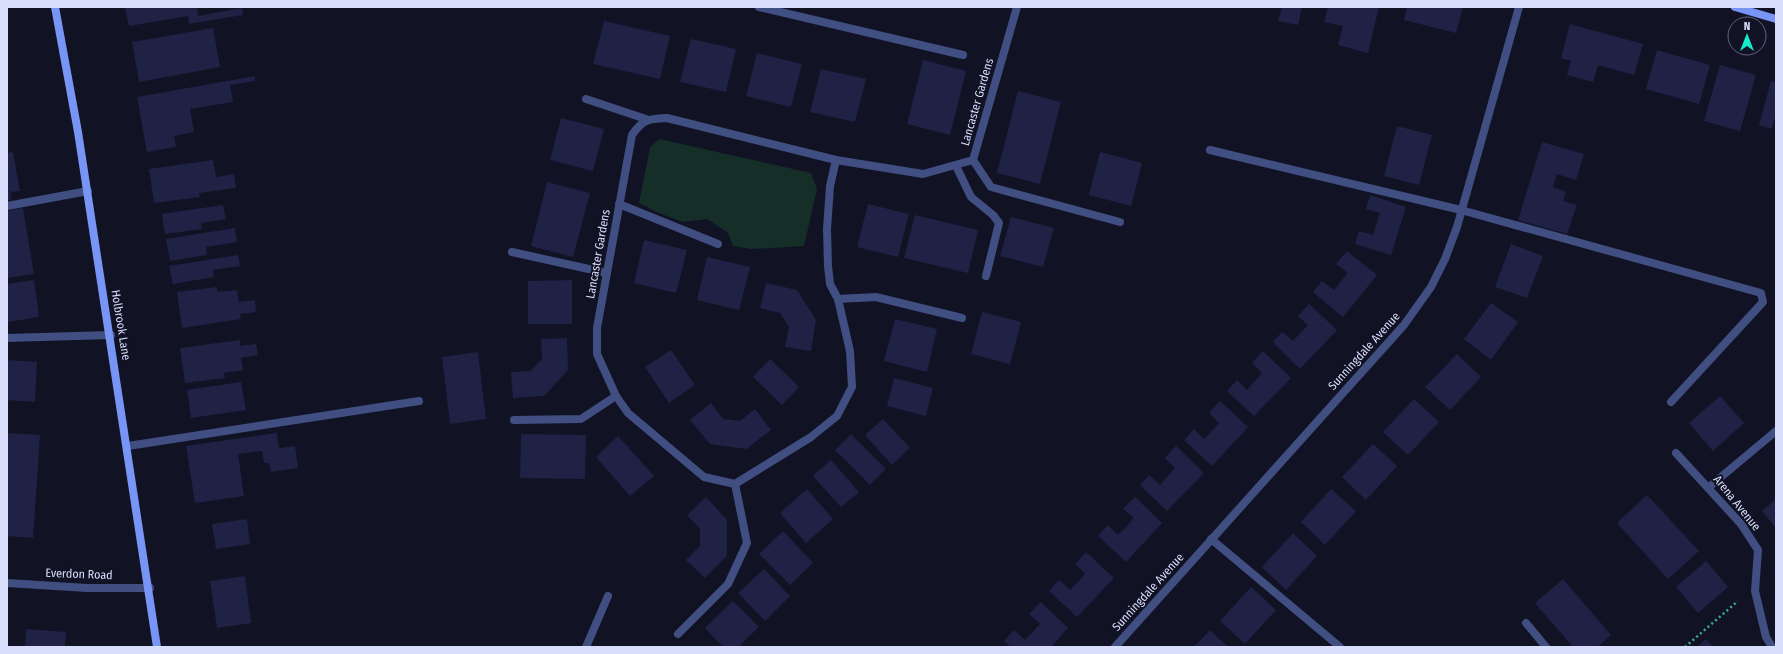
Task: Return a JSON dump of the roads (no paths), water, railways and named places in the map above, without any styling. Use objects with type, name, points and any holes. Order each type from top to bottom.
[{"type":"street","name":"Holbrook Lane","points":[[55,7],[88,191],[150,588],[157,647]]},
{"type":"street","points":[[759,7],[963,56]]},
{"type":"street","name":"Lancaster Gardens","points":[[586,99],[646,119],[667,118],[836,160],[923,174],[973,160],[1017,7]]},
{"type":"street","name":"Sunningdale Avenue","points":[[1115,647],[1404,325],[1431,287],[1445,259],[1461,210],[1520,7]]},
{"type":"street","points":[[1735,7],[1776,19]]},
{"type":"street","name":"Lancaster Gardens","points":[[646,119],[638,126],[632,135],[597,328],[597,354],[616,396],[628,412],[704,477],[735,484]]},
{"type":"street","points":[[1210,150],[1461,210],[1761,293],[1763,302],[1671,402]]},
{"type":"street","points":[[678,634],[728,584],[747,543],[735,484],[810,437],[837,416],[852,387],[850,351],[838,299],[830,284],[827,229],[830,186],[836,160]]},
{"type":"street","points":[[973,160],[990,187],[1120,222]]},
{"type":"street","points":[[956,166],[971,197],[999,222],[986,276]]},
{"type":"street","points":[[7,206],[88,191]]},
{"type":"street","points":[[620,204],[718,244]]},
{"type":"street","points":[[512,252],[607,273]]},
{"type":"street","points":[[838,299],[876,297],[962,318]]},
{"type":"street","points":[[7,338],[110,335]]},
{"type":"street","points":[[514,420],[581,419],[616,396]]},
{"type":"street","points":[[128,446],[419,401]]},
{"type":"street","points":[[1709,488],[1776,430]]},
{"type":"street","name":"Arena Avenue","points":[[1676,453],[1741,524],[1758,550],[1755,591],[1766,637],[1772,647]]},
{"type":"street","points":[[1211,539],[1340,647]]},
{"type":"street","name":"Everdon Road","points":[[7,583],[88,588],[150,588]]},
{"type":"street","points":[[586,647],[608,596]]},
{"type":"street","points":[[1526,624],[1546,647]]}]
